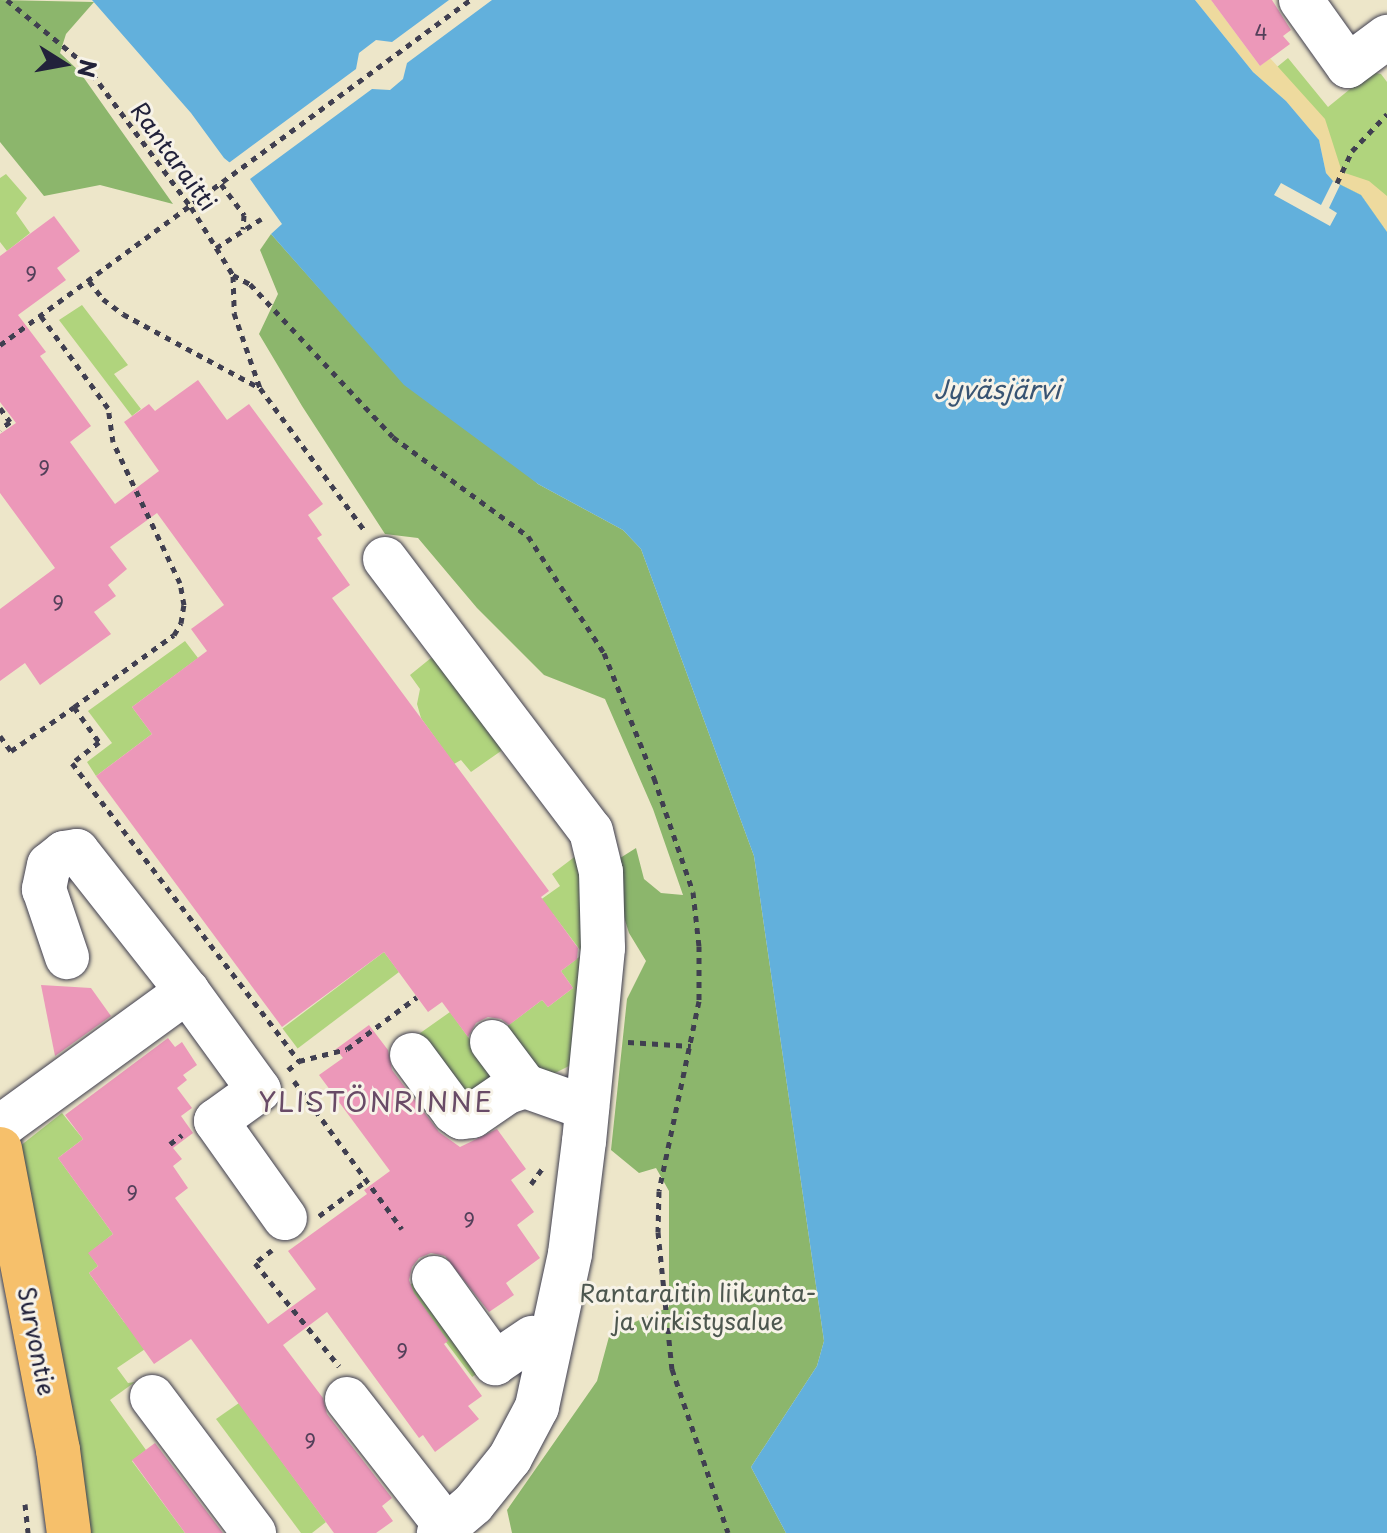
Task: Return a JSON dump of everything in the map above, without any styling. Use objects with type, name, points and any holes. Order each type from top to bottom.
[{"type":"main road","name":"Survontie","points":[[0,1149],[58,1450],[69,1533]]},
{"type":"lane","points":[[1301,0],[1348,66],[1387,37]]},
{"type":"lane","points":[[347,1387],[442,1529],[473,1504],[526,1433],[537,1407],[542,1338],[570,1254],[603,948],[601,872],[591,831],[385,559]]},
{"type":"lane","points":[[68,977],[44,889],[49,865],[64,853],[77,851],[187,991],[272,1080],[216,1121],[285,1218]]},
{"type":"lane","points":[[0,1124],[7,1122],[187,991]]},
{"type":"lane","points":[[492,1042],[525,1086],[587,1108]]},
{"type":"lane","points":[[412,1055],[461,1117],[472,1116],[507,1092],[525,1086]]},
{"type":"lane","points":[[434,1278],[495,1363],[542,1338]]},
{"type":"lane","points":[[496,1314],[542,1338]]},
{"type":"lane","points":[[152,1397],[254,1533]]},
{"type":"path","name":"Rantaraitti","points":[[7,0],[85,64],[191,207],[233,275],[234,313],[260,388]]},
{"type":"path","points":[[0,345],[470,0]]},
{"type":"path","points":[[1337,183],[1352,151],[1387,114]]},
{"type":"path","points":[[221,184],[244,215],[243,229]]},
{"type":"path","points":[[216,248],[261,219]]},
{"type":"path","points":[[89,281],[103,299],[123,314],[260,388],[385,559]]},
{"type":"path","points":[[0,736],[11,751],[74,707],[174,635],[181,623],[184,605],[180,583],[113,442],[108,408],[41,316]]},
{"type":"path","points":[[0,408],[10,422],[0,429]]},
{"type":"path","points":[[74,707],[99,742],[72,763],[299,1061]]},
{"type":"path","points":[[402,1229],[272,1080],[299,1061],[349,1051],[417,997]]},
{"type":"path","points":[[595,1040],[691,1046]]},
{"type":"path","points":[[313,1335],[347,1387]]},
{"type":"green space","points":[[0,0],[94,2],[66,34],[60,53],[79,71],[173,204],[100,185],[44,196],[0,142]]},
{"type":"green space","points":[[1288,58],[1328,107],[1371,72],[1381,74],[1387,82],[1387,232],[1361,195],[1340,185],[1293,85],[1277,67]]},
{"type":"green space","points":[[6,174],[27,198],[16,213],[30,233],[7,251],[0,242],[0,178]]},
{"type":"green space","name":"Rantaraitin liikunta- ja virkistysalue","points":[[271,234],[319,288],[538,484],[623,530],[641,549],[754,856],[824,1341],[817,1366],[751,1467],[786,1533],[512,1533],[507,1510],[597,1381],[610,1333],[669,1307],[669,1191],[656,1168],[639,1173],[611,1150],[627,999],[646,961],[629,933],[618,898],[617,860],[636,848],[644,879],[661,893],[683,895],[653,809],[605,699],[544,675],[477,608],[418,538],[385,534],[302,406],[259,334],[278,294],[260,250]]},
{"type":"green space","points":[[82,305],[128,365],[114,374],[141,409],[132,416],[59,320]]},
{"type":"green space","points":[[185,641],[198,658],[132,707],[152,734],[96,776],[87,762],[112,743],[88,711]]},
{"type":"green space","points":[[431,658],[440,660],[500,742],[501,751],[471,772],[461,760],[454,764],[421,718],[417,704],[420,689],[410,675]]},
{"type":"green space","points":[[577,855],[586,914],[587,970],[578,1050],[569,1066],[553,1074],[538,1075],[517,1061],[498,1033],[542,1000],[548,1007],[573,988],[561,971],[583,954],[553,914],[547,918],[536,903],[560,886],[552,874]]},
{"type":"green space","points":[[384,952],[399,972],[298,1048],[283,1028]]},
{"type":"green space","points":[[450,1012],[476,1048],[502,1073],[472,1101],[416,1036]]},
{"type":"green space","points":[[62,1113],[83,1139],[58,1158],[113,1234],[89,1253],[98,1266],[89,1273],[124,1322],[154,1343],[117,1368],[128,1383],[135,1382],[110,1400],[146,1450],[132,1461],[185,1533],[86,1533],[15,1150]]},
{"type":"green space","points":[[423,1275],[490,1364],[472,1377],[405,1288]]},
{"type":"green space","points":[[239,1403],[326,1522],[312,1533],[301,1533],[216,1419]]},
{"type":"sand","points":[[1195,0],[1211,0],[1260,66],[1270,58],[1325,119],[1342,172],[1369,181],[1387,196],[1387,232],[1361,195],[1333,181],[1326,173],[1319,140],[1286,101],[1253,72]]},
{"type":"water","name":"Jyväsjärvi","points":[[92,0],[1195,0],[1253,72],[1286,101],[1319,140],[1326,173],[1333,181],[1361,195],[1387,232],[1387,1533],[786,1533],[751,1467],[817,1366],[824,1341],[754,856],[641,549],[623,530],[538,484],[404,385],[271,234],[282,224],[250,179],[224,158],[191,113]]},
{"type":"pier","points":[[449,0],[492,0],[407,63],[403,79],[390,90],[372,89],[246,182],[226,165],[356,69],[359,53],[376,40],[392,42]]},
{"type":"pier","points":[[1333,181],[1340,185],[1329,208],[1337,213],[1330,226],[1274,195],[1281,183],[1321,205]]},
{"type":"building","points":[[1211,0],[1272,0],[1291,30],[1283,36],[1290,44],[1260,66]]},
{"type":"building","points":[[54,216],[80,251],[57,268],[66,280],[18,315],[46,352],[40,356],[91,426],[70,442],[115,504],[159,471],[124,422],[149,404],[155,411],[198,380],[227,420],[249,404],[323,504],[308,515],[322,535],[317,538],[350,585],[332,598],[549,891],[541,897],[578,948],[577,959],[561,971],[573,988],[548,1007],[542,1000],[509,1025],[501,1019],[488,1017],[476,1023],[468,1037],[442,1002],[428,1012],[384,952],[282,1027],[96,776],[152,734],[132,707],[207,651],[191,629],[224,605],[157,513],[110,547],[127,569],[108,585],[116,596],[94,612],[111,634],[40,685],[25,663],[0,681],[0,609],[55,568],[0,493],[0,434],[16,423],[0,402],[0,256]]},
{"type":"building","points":[[41,985],[91,988],[111,1016],[55,1056]]},
{"type":"building","points":[[369,1025],[388,1050],[392,1070],[439,1132],[460,1147],[497,1129],[526,1169],[511,1180],[534,1212],[517,1225],[540,1258],[506,1283],[514,1295],[489,1312],[445,1256],[431,1253],[419,1258],[412,1267],[409,1280],[414,1293],[448,1341],[444,1344],[482,1396],[468,1406],[479,1419],[435,1452],[423,1435],[419,1438],[327,1312],[283,1345],[323,1398],[327,1414],[392,1498],[382,1506],[393,1521],[376,1533],[334,1533],[191,1339],[154,1364],[89,1273],[98,1266],[88,1253],[113,1234],[58,1158],[83,1139],[65,1115],[168,1038],[175,1047],[182,1042],[197,1065],[183,1075],[187,1080],[177,1088],[192,1108],[181,1116],[193,1133],[173,1148],[182,1159],[173,1166],[188,1188],[175,1198],[268,1324],[316,1289],[288,1251],[367,1194],[364,1190],[390,1171],[319,1075],[343,1058],[336,1049]]},
{"type":"building","points":[[155,1443],[223,1533],[185,1533],[132,1460]]},
{"type":"district","name":"YLISTÖNRINNE","points":[[376,1101]]}]
